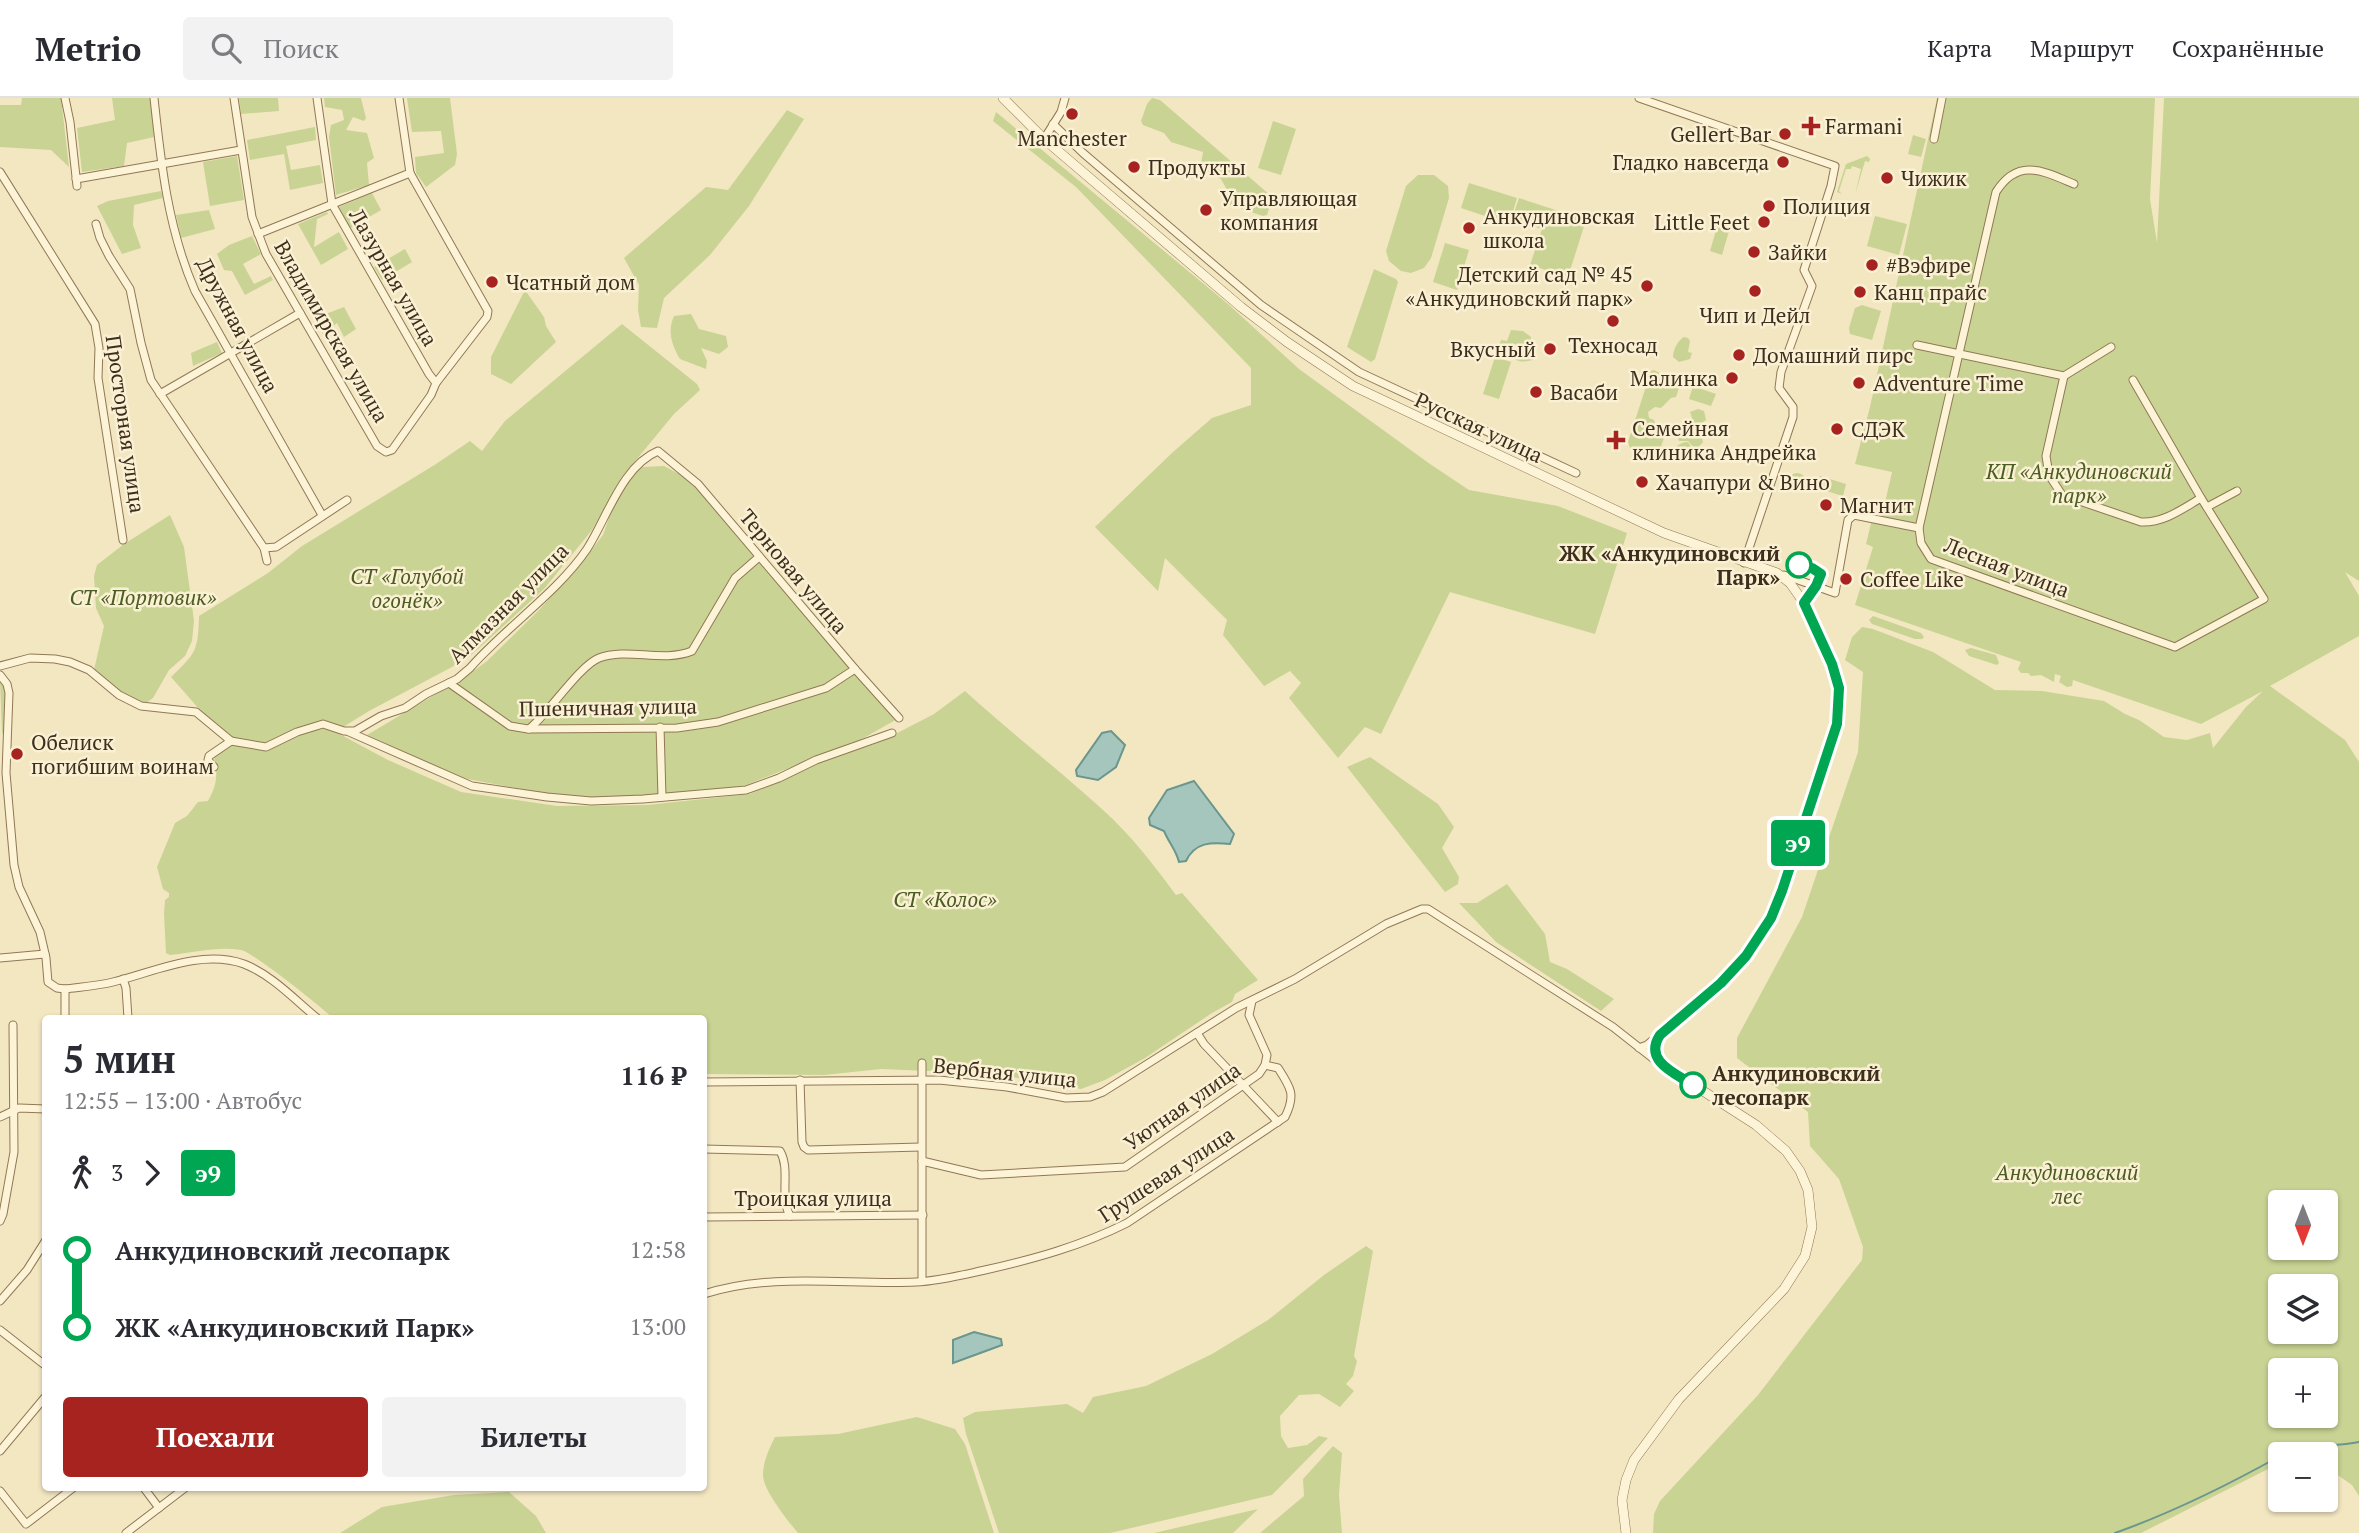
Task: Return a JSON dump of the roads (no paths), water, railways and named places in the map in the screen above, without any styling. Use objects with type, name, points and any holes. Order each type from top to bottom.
[{"type":"street","points":[[65,98],[77,183],[241,150]]},
{"type":"street","name":"Дружная улица","points":[[154,98],[161,164],[176,241],[186,271],[322,515]]},
{"type":"street","name":"Владимирская улица","points":[[234,98],[252,217],[266,254],[377,446],[386,452],[392,450],[431,395],[436,383]]},
{"type":"street","name":"Лазурная улица","points":[[317,98],[332,204],[436,383]]},
{"type":"street","points":[[399,98],[410,173],[488,311],[487,317],[436,383]]},
{"type":"street","name":"Русская улица","points":[[1003,98],[1044,139],[1241,307],[1353,386],[1664,533],[1777,573]]},
{"type":"street","points":[[1044,139],[1061,112],[1065,98]]},
{"type":"street","points":[[1639,98],[1835,166],[1804,270],[1812,286],[1810,294],[1780,372],[1779,388],[1793,407],[1793,417],[1744,563]]},
{"type":"street","points":[[1934,139],[1942,98]]},
{"type":"street","points":[[1054,124],[1083,153],[1261,305],[1359,372],[1576,473]]},
{"type":"street","name":"Лесная улица","points":[[2074,184],[2041,170],[2022,170],[2011,174],[1996,192],[1919,528],[1921,543],[1931,559],[2175,647],[2264,599],[2201,498],[2133,380]]},
{"type":"street","name":"Просторная улица","points":[[0,172],[94,324],[99,348],[98,378],[123,540]]},
{"type":"street","points":[[258,234],[410,173]]},
{"type":"street","points":[[96,224],[97,233],[108,256],[130,289],[149,372],[160,394],[264,548],[267,561]]},
{"type":"street","points":[[160,394],[300,313]]},
{"type":"street","points":[[1917,345],[2064,376],[2111,348]]},
{"type":"street","points":[[2064,376],[2046,456],[2049,475],[2062,495],[2150,523],[2164,519],[2201,498]]},
{"type":"street","name":"Терновая улица","points":[[655,452],[698,484],[899,718]]},
{"type":"street","name":"Алмазная улица","points":[[348,732],[362,729],[382,716],[405,708],[465,673],[579,559],[594,537],[619,488],[655,452]]},
{"type":"street","points":[[2207,507],[2237,491]]},
{"type":"street","points":[[264,548],[276,547],[309,529],[322,515],[347,499]]},
{"type":"street","points":[[1777,573],[1835,593],[1850,517],[1857,515],[1919,528]]},
{"type":"street","points":[[528,729],[541,719],[580,674],[597,659],[614,655],[681,656],[692,651],[735,578],[759,557]]},
{"type":"street","points":[[1639,1048],[1660,1035],[1736,968],[1766,926],[1782,891],[1837,724],[1839,688],[1832,664],[1804,603],[1790,583],[1777,573]]},
{"type":"street","points":[[0,666],[30,658],[70,662],[89,670],[119,695],[141,706],[196,712],[231,741],[266,747],[297,732],[323,724],[400,753],[422,766],[472,786],[580,801],[733,792],[754,788],[816,760],[892,733]]},
{"type":"street","name":"Пшеничная улица","points":[[449,683],[510,726],[528,729],[660,727],[718,722],[740,716],[827,688],[855,669]]},
{"type":"street","points":[[0,675],[7,684],[9,693],[6,773],[15,876],[40,932],[48,982],[57,988],[65,989],[112,982],[164,966],[201,960],[234,962],[271,979],[313,1015]]},
{"type":"street","points":[[660,727],[662,797]]},
{"type":"street","points":[[214,767],[208,760],[209,756],[231,741]]},
{"type":"street","name":"Вербная улица","points":[[707,1082],[939,1080],[1007,1087],[1066,1098],[1090,1097],[1103,1092],[1236,1008],[1295,979],[1386,924],[1416,910],[1428,909],[1613,1027],[1639,1048]]},
{"type":"street","points":[[0,958],[45,954]]},
{"type":"street","points":[[123,979],[128,1015]]},
{"type":"street","points":[[65,989],[65,1015]]},
{"type":"street","name":"Уютная улица","points":[[922,1161],[981,1175],[1125,1167],[1259,1074],[1267,1055],[1249,1015],[1252,1001]]},
{"type":"street","points":[[0,1221],[14,1152],[13,1025]]},
{"type":"street","points":[[1197,1033],[1204,1044],[1278,1122],[1285,1117],[1292,1102],[1288,1083],[1278,1068],[1265,1065]]},
{"type":"street","points":[[1660,1035],[1654,1050],[1661,1064]]},
{"type":"street","points":[[1626,1533],[1622,1500],[1634,1460],[1679,1399],[1784,1289],[1805,1256],[1812,1227],[1808,1190],[1800,1171],[1786,1151],[1756,1125],[1639,1048]]},
{"type":"street","points":[[922,1063],[922,1281]]},
{"type":"street","points":[[800,1080],[802,1142],[808,1150],[921,1147]]},
{"type":"street","points":[[0,1108],[14,1110]]},
{"type":"street","points":[[0,1117],[19,1108],[42,1109]]},
{"type":"street","name":"Грушевая улица","points":[[707,1293],[729,1286],[793,1281],[941,1279],[1038,1258],[1102,1236],[1126,1223],[1278,1122]]},
{"type":"street","points":[[707,1149],[779,1151],[784,1158],[785,1205],[790,1216]]},
{"type":"street","name":"Троицкая улица","points":[[707,1217],[923,1215]]},
{"type":"street","points":[[0,1301],[27,1270],[42,1246]]},
{"type":"street","points":[[36,1255],[42,1260]]},
{"type":"street","points":[[0,1330],[42,1363]]},
{"type":"street","points":[[0,1451],[42,1401]]},
{"type":"street","points":[[0,1491],[26,1524],[69,1491]]},
{"type":"street","points":[[146,1491],[159,1508]]},
{"type":"street","points":[[126,1533],[181,1491]]},
{"type":"water","points":[[1111,731],[1125,745],[1116,767],[1098,780],[1077,776],[1076,770],[1102,733]]},
{"type":"water","points":[[1194,781],[1234,834],[1230,844],[1204,845],[1194,850],[1186,861],[1179,862],[1164,831],[1150,825],[1149,818],[1167,790]]},
{"type":"water","points":[[974,1332],[1001,1339],[1002,1345],[953,1363],[953,1340]]},
{"type":"waterway","points":[[2338,1445],[2359,1442]]},
{"type":"waterway","points":[[2115,1533],[2199,1498],[2268,1462]]},
{"type":"place","name":"Manchester","points":[[1072,114]]},
{"type":"place","name":"Farmani","points":[[1811,126]]},
{"type":"place","name":"Gellert Bar","points":[[1785,134]]},
{"type":"place","name":"Гладко навсегда","points":[[1783,162]]},
{"type":"place","name":"Продукты","points":[[1134,167]]},
{"type":"place","name":"Чижик","points":[[1887,178]]},
{"type":"place","name":"Полиция","points":[[1769,206]]},
{"type":"place","name":"Управляющая компания","points":[[1206,210]]},
{"type":"place","name":"Little Feet","points":[[1764,222]]},
{"type":"place","name":"Анкудиновская школа","points":[[1469,228]]},
{"type":"place","name":"Зайки","points":[[1754,252]]},
{"type":"place","name":"#Вэфире","points":[[1872,265]]},
{"type":"place","name":"Чсатный дом","points":[[492,282]]},
{"type":"place","name":"Детский сад № 45 «Анкудиновский парк»","points":[[1647,286]]},
{"type":"place","name":"Чип и Дейл","points":[[1755,291]]},
{"type":"place","name":"Канц прайс","points":[[1860,292]]},
{"type":"place","name":"Техносад","points":[[1613,321]]},
{"type":"place","name":"Вкусный","points":[[1550,349]]},
{"type":"place","name":"Домашний пирс","points":[[1739,355]]},
{"type":"place","name":"Малинка","points":[[1732,378]]},
{"type":"place","name":"Adventure Time","points":[[1859,383]]},
{"type":"place","name":"Васаби","points":[[1536,392]]},
{"type":"place","name":"СДЭК","points":[[1837,429]]},
{"type":"place","name":"Семейная клиника Андрейка","points":[[1616,440]]},
{"type":"place","name":"Хачапури & Вино","points":[[1642,482]]},
{"type":"place","name":"Магнит","points":[[1826,505]]},
{"type":"place","name":"ЖК «Анкудиновский Парк»","points":[[1799,565]]},
{"type":"place","name":"Coffee Like","points":[[1846,579]]},
{"type":"place","name":"Обелиск погибшим воинам","points":[[17,754]]},
{"type":"place","name":"Анкудиновский лесопарк","points":[[1693,1085]]},
{"type":"park label","name":"КП «Анкудиновский парк»","points":[[2079,483]]},
{"type":"park label","name":"СТ «Голубой огонёк»","points":[[407,588]]},
{"type":"park label","name":"СТ «Портовик»","points":[[143,597]]},
{"type":"park label","name":"СТ «Колос»","points":[[945,899]]},
{"type":"park label","name":"Анкудиновский лес","points":[[2067,1184]]}]
